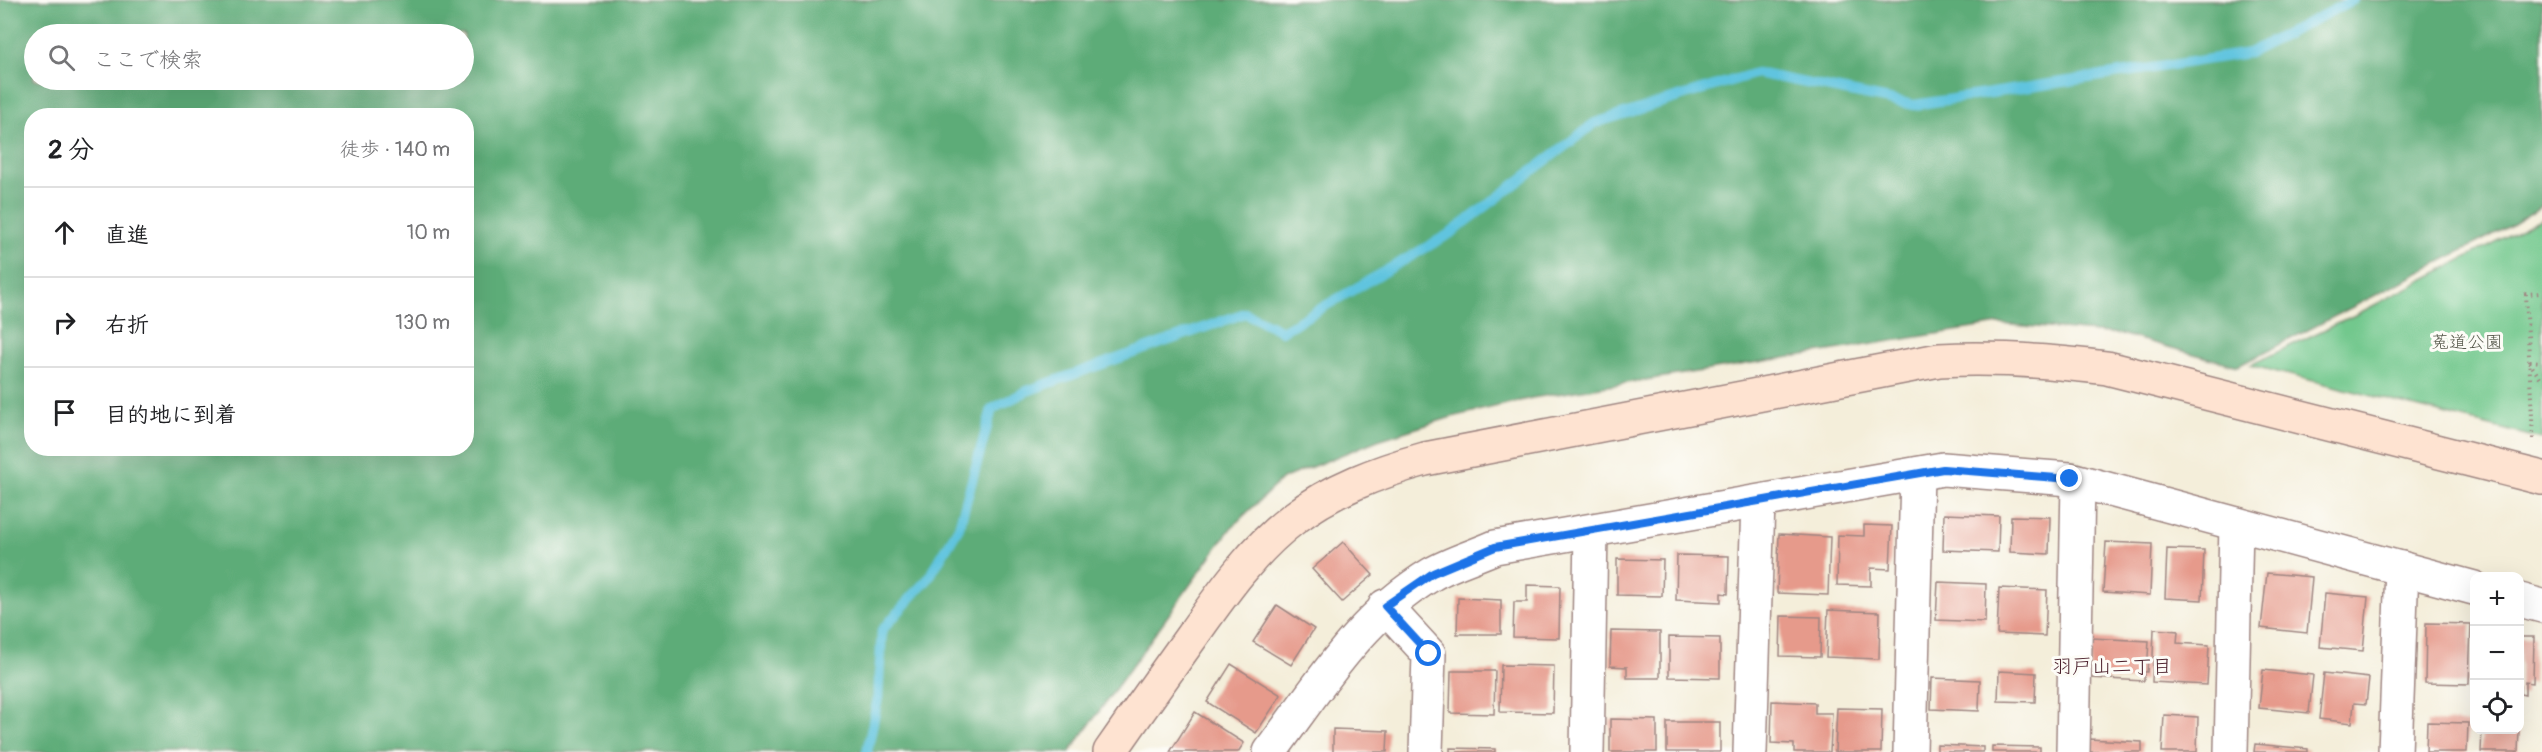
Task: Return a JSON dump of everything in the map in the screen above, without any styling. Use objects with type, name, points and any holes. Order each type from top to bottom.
[{"type":"street","points":[[1110,752],[1211,609],[1251,558],[1292,519],[1332,493],[1381,472],[1425,459],[1928,362],[1988,357],[2049,360],[2107,368],[2542,478]]},
{"type":"street","points":[[1270,752],[1359,632],[1385,606],[1433,573],[1495,547],[1943,469],[2078,482],[2470,587]]},
{"type":"street","points":[[1910,752],[1917,474]]},
{"type":"street","points":[[2073,752],[2078,482]]},
{"type":"street","points":[[1750,752],[1758,502]]},
{"type":"street","points":[[2230,752],[2236,524]]},
{"type":"street","points":[[1587,752],[1591,532]]},
{"type":"street","points":[[2395,752],[2402,568]]},
{"type":"street","points":[[2524,601],[2542,606]]},
{"type":"street","points":[[1385,606],[1429,654],[1426,752]]},
{"type":"path","points":[[2532,413],[2526,294],[2542,293]]},
{"type":"path","points":[[2529,361],[2542,362]]},
{"type":"path","points":[[2529,361],[2542,381]]},
{"type":"green space","points":[[0,0],[2542,0],[2542,206],[2508,227],[2238,366],[2120,334],[1999,324],[1532,398],[1452,417],[1378,440],[1282,479],[1231,528],[1070,752],[0,752]]},
{"type":"green space","name":"菟道公園","points":[[2542,218],[2542,439],[2250,365],[2359,313]]},
{"type":"building","points":[[1944,514],[1999,516],[1998,552],[1943,550]]},
{"type":"building","points":[[2011,516],[2050,517],[2049,554],[2010,552]]},
{"type":"building","points":[[1864,525],[1892,526],[1890,569],[1871,568],[1871,586],[1837,585],[1838,535],[1864,536]]},
{"type":"building","points":[[1779,534],[1830,537],[1828,595],[1777,593]]},
{"type":"building","points":[[1343,542],[1373,575],[1342,602],[1312,569]]},
{"type":"building","points":[[2106,542],[2152,544],[2150,595],[2103,592]]},
{"type":"building","points":[[2167,549],[2204,550],[2202,600],[2165,598]]},
{"type":"building","points":[[1677,555],[1729,556],[1728,594],[1721,593],[1721,602],[1676,600]]},
{"type":"building","points":[[1617,559],[1663,560],[1662,596],[1617,595]]},
{"type":"building","points":[[2267,573],[2312,577],[2307,633],[2261,628]]},
{"type":"building","points":[[1938,582],[1986,584],[1985,622],[1936,620]]},
{"type":"building","points":[[1527,585],[1560,586],[1559,638],[1513,637],[1514,602],[1527,602]]},
{"type":"building","points":[[1999,588],[2047,590],[2045,636],[1997,634]]},
{"type":"building","points":[[2325,593],[2368,597],[2363,651],[2320,647]]},
{"type":"building","points":[[1458,598],[1501,600],[1501,634],[1457,634]]},
{"type":"building","points":[[1277,605],[1314,629],[1291,665],[1253,642]]},
{"type":"building","points":[[1828,610],[1880,612],[1879,659],[1826,657]]},
{"type":"building","points":[[1781,616],[1821,617],[1820,657],[1780,656]]},
{"type":"building","points":[[2426,623],[2470,624],[2469,684],[2425,683]]},
{"type":"building","points":[[2154,629],[2178,631],[2177,643],[2209,645],[2207,685],[2152,682]]},
{"type":"building","points":[[1611,631],[1660,632],[1660,678],[1627,678],[1627,667],[1610,666]]},
{"type":"building","points":[[1669,637],[1720,638],[1720,678],[1669,677]]},
{"type":"building","points":[[2524,637],[2534,637],[2533,683],[2525,682],[2525,695]]},
{"type":"building","points":[[2092,638],[2149,641],[2147,672],[2144,672],[2144,681],[2090,678]]},
{"type":"building","points":[[1231,664],[1281,695],[1256,733],[1207,702]]},
{"type":"building","points":[[1501,665],[1554,666],[1553,713],[1500,712]]},
{"type":"building","points":[[2263,670],[2313,675],[2309,713],[2259,708]]},
{"type":"building","points":[[1451,671],[1495,671],[1494,714],[1450,713]]},
{"type":"building","points":[[1999,671],[2036,673],[2035,702],[1998,701]]},
{"type":"building","points":[[2324,673],[2369,678],[2366,704],[2354,703],[2352,723],[2319,719]]},
{"type":"building","points":[[1932,678],[1980,680],[1979,711],[1931,709]]},
{"type":"building","points":[[1772,701],[1815,703],[1815,713],[1832,713],[1830,752],[1794,752],[1794,744],[1771,743]]},
{"type":"building","points":[[1837,708],[1882,709],[1881,752],[1835,752]]},
{"type":"building","points":[[1195,712],[1244,743],[1238,752],[1170,752]]},
{"type":"building","points":[[2164,715],[2198,717],[2197,752],[2162,752]]},
{"type":"building","points":[[1610,719],[1657,720],[1657,752],[1610,752]]},
{"type":"building","points":[[1667,722],[1720,722],[1720,752],[1667,752]]},
{"type":"building","points":[[2427,722],[2468,723],[2467,752],[2426,752]]},
{"type":"building","points":[[1333,729],[1388,731],[1387,752],[1333,752]]},
{"type":"building","points":[[2482,734],[2519,734],[2518,752],[2481,752]]},
{"type":"building","points":[[2089,739],[2142,742],[2142,752],[2088,752]]},
{"type":"building","points":[[2255,744],[2308,749],[2308,752],[2254,752]]},
{"type":"building","points":[[1937,745],[1983,747],[1983,752],[1937,752]]},
{"type":"building","points":[[1992,746],[2040,747],[2040,752],[1992,752]]},
{"type":"building","points":[[1450,748],[1495,749],[1495,752],[1450,752]]},
{"type":"waterway","points":[[867,752],[878,698],[882,630],[928,579],[959,527],[992,409],[1027,391],[1245,313],[1282,331],[1451,233],[1595,123],[1756,73],[1914,105],[2249,53],[2353,0]]},
{"type":"district","name":"羽戸山二丁目","points":[[2112,666]]},
{"type":"route","points":[[1429,654],[1385,606],[1433,573],[1495,547],[1943,469],[2070,479]]}]
